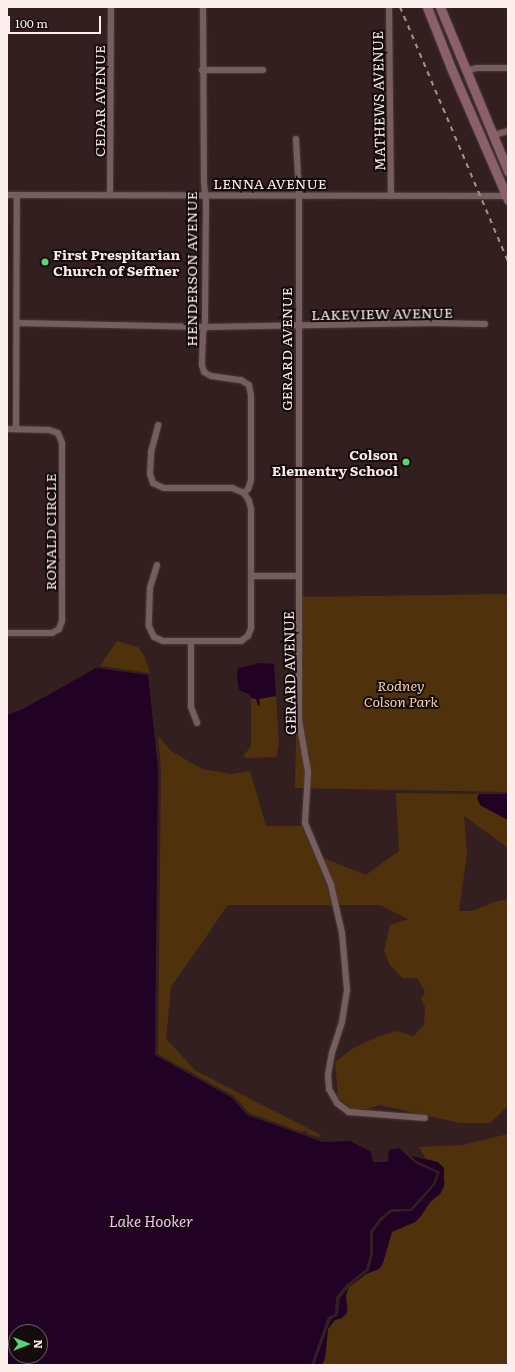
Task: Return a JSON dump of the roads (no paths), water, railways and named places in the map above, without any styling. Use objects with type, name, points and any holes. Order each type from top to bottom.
[{"type":"main road","points":[[427,7],[456,82],[507,198]]},
{"type":"main road","points":[[440,7],[508,171]]},
{"type":"street","name":"CEDAR AVENUE","points":[[110,195],[111,7]]},
{"type":"street","name":"HENDERSON AVENUE","points":[[203,7],[202,70],[204,183],[206,195],[205,327],[203,341],[204,372],[210,376],[241,380],[249,385],[251,395],[251,480],[248,489],[244,493]]},
{"type":"street","name":"MATHEWS AVENUE","points":[[389,7],[391,196]]},
{"type":"street","points":[[466,71],[477,68],[508,68]]},
{"type":"street","points":[[202,70],[263,70]]},
{"type":"street","points":[[494,135],[508,131]]},
{"type":"street","name":"GERARD AVENUE","points":[[296,140],[298,195],[299,720],[308,772],[305,823],[331,885],[342,933],[347,990],[342,1022],[332,1052],[328,1074],[328,1089],[337,1103],[349,1112],[425,1118]]},
{"type":"street","name":"LENNA AVENUE","points":[[7,195],[298,195],[507,198]]},
{"type":"street","points":[[16,429],[17,195]]},
{"type":"street","name":"LAKEVIEW AVENUE","points":[[17,323],[205,327],[431,323],[485,324]]},
{"type":"street","points":[[157,565],[150,588],[149,626],[154,637],[163,641],[241,641],[248,636],[251,628],[251,509],[249,501],[244,493],[232,488],[164,488],[153,483],[150,474],[151,452],[158,425]]},
{"type":"street","name":"RONALD CIRCLE","points":[[7,430],[49,430],[58,433],[62,443],[62,621],[59,629],[52,633],[7,633]]},
{"type":"street","points":[[251,576],[299,576]]},
{"type":"street","points":[[191,641],[191,708],[197,723]]},
{"type":"water","points":[[260,663],[274,664],[276,696],[259,699],[260,704],[258,706],[256,699],[251,698],[250,695],[239,690],[237,676],[238,668]]},
{"type":"water","name":"Lake Hooker","points":[[96,668],[148,675],[158,768],[155,1055],[232,1098],[247,1115],[323,1142],[350,1141],[371,1152],[373,1162],[388,1162],[389,1150],[399,1148],[415,1163],[437,1173],[433,1184],[410,1209],[391,1209],[380,1218],[370,1231],[370,1254],[366,1269],[347,1284],[336,1297],[335,1314],[328,1317],[311,1365],[7,1365],[7,715],[23,709]]},
{"type":"water","points":[[479,794],[508,794],[508,820],[480,805],[477,798]]},
{"type":"water","points":[[411,1156],[438,1162],[444,1168],[444,1186],[440,1194],[430,1202],[415,1222],[392,1232],[383,1263],[379,1269],[366,1274],[349,1287],[369,1270],[373,1254],[373,1232],[382,1220],[392,1212],[412,1211],[435,1185],[440,1172],[417,1161]]},
{"type":"water","points":[[349,1287],[346,1295],[347,1313],[342,1318],[335,1320],[328,1329],[325,1358],[322,1365],[314,1365],[331,1319],[338,1315],[340,1298]]},
{"type":"railway","points":[[400,7],[508,261]]},
{"type":"place","name":"First Prespitarian Church of Seffner","points":[[45,262]]},
{"type":"place","name":"Colson Elementry School","points":[[406,462]]},
{"type":"park label","name":"Rodney Colson Park","points":[[401,694]]}]
